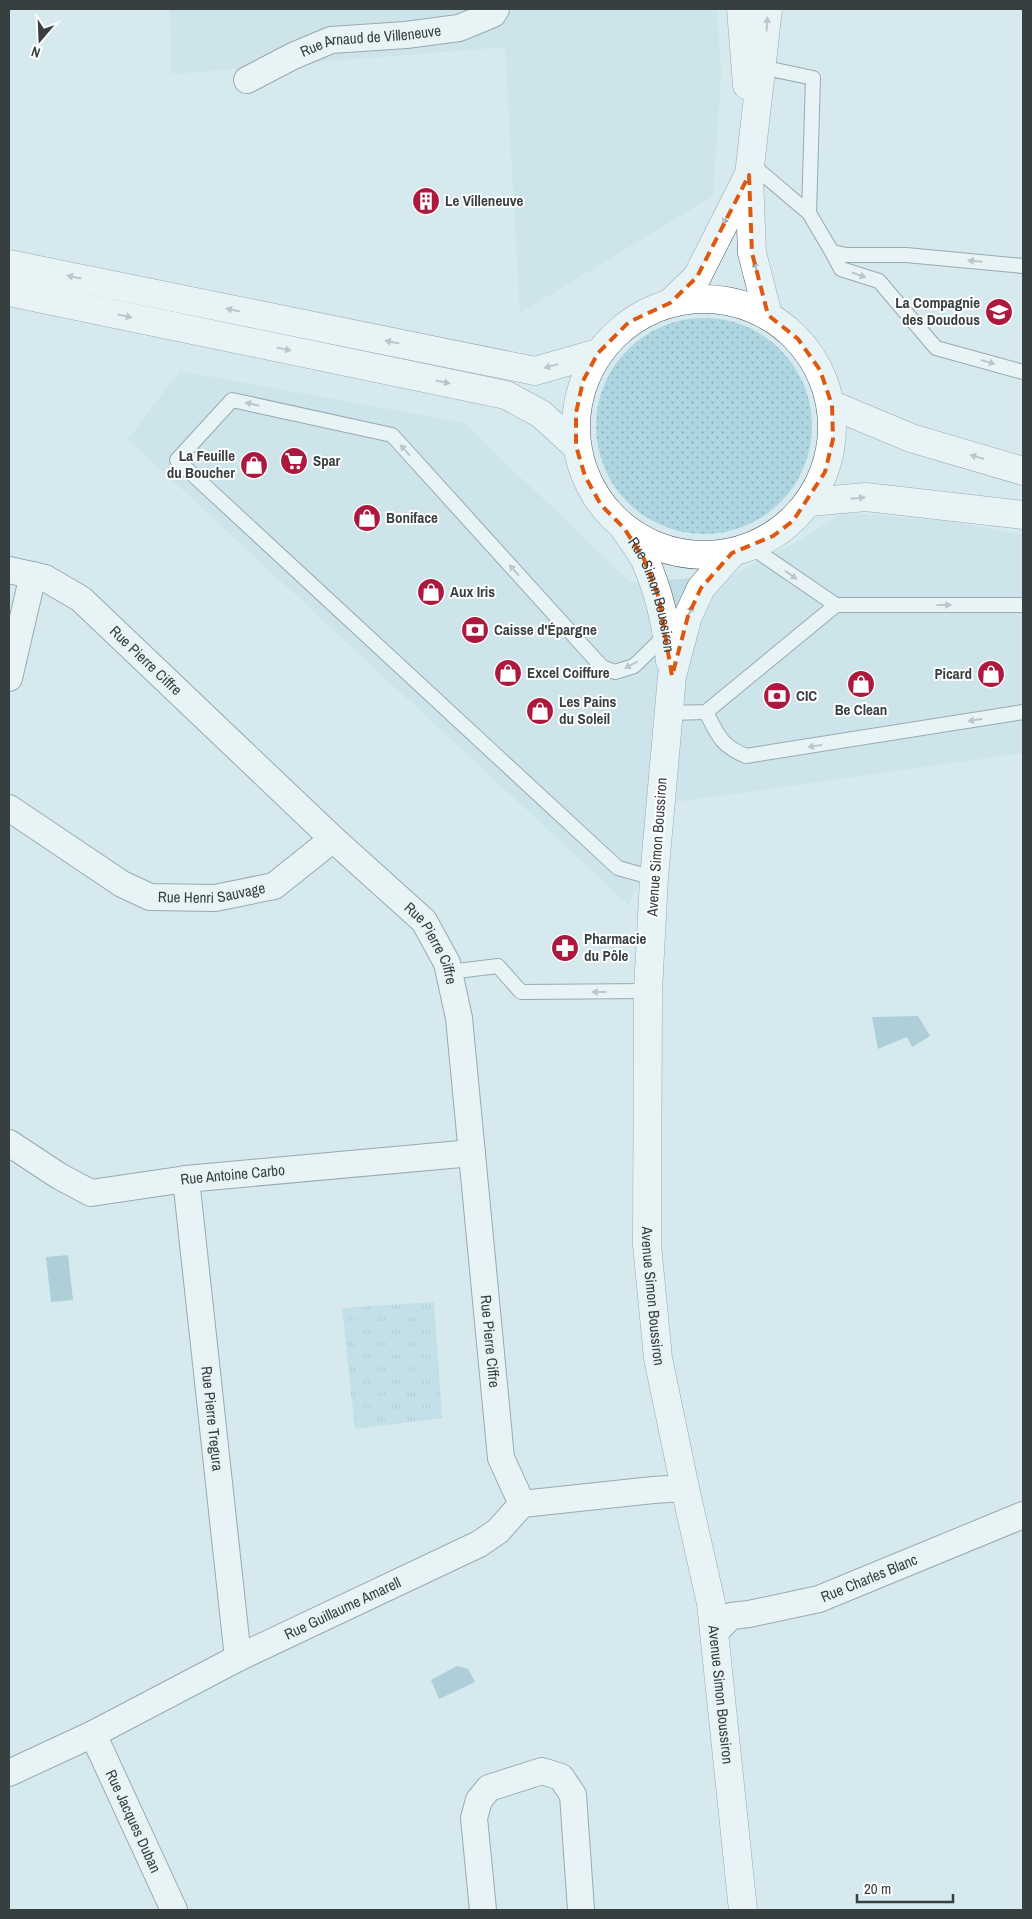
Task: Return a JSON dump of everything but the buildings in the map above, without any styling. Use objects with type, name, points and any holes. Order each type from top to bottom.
[{"type":"main road","points":[[742,9],[750,160],[752,253],[768,316]]},
{"type":"main road","points":[[670,302],[703,298],[737,302],[768,316],[798,339],[804,346],[820,370],[832,405],[833,439],[825,472],[809,502],[793,521],[773,536],[741,550],[694,556],[657,547],[624,528],[601,505],[585,476],[576,446],[576,413],[583,381],[598,353],[629,322],[670,302],[697,277],[750,160],[768,9]]},
{"type":"main road","points":[[9,264],[534,371],[598,353]]},
{"type":"main road","points":[[9,292],[506,395],[541,414],[576,446]]},
{"type":"main road","points":[[832,405],[911,438],[1023,471]]},
{"type":"main road","points":[[809,502],[866,497],[1023,515]]},
{"type":"main road","name":"Rue Simon Boussiron","points":[[624,528],[644,559],[658,598],[668,634],[672,676]]},
{"type":"main road","name":"Rue Simon Boussiron","points":[[672,676],[688,616],[701,588],[741,550]]},
{"type":"main road","name":"Avenue Simon Boussiron","points":[[672,676],[654,878],[648,991],[647,1245],[658,1358],[711,1603],[726,1728],[743,1910]]},
{"type":"street","name":"Rue Arnaud de Villeneuve","points":[[246,80],[293,56],[331,40],[406,35],[459,28],[493,14],[496,9]]},
{"type":"street","points":[[9,678],[21,572]]},
{"type":"street","name":"Rue Pierre Ciffre","points":[[21,572],[45,578],[81,599],[333,839],[424,921],[447,963],[459,1018],[501,1458],[522,1504]]},
{"type":"street","name":"Rue Henri Sauvage","points":[[9,808],[122,884],[150,897],[215,898],[274,886],[333,839]]},
{"type":"street","name":"Rue Antoine Carbo","points":[[9,1143],[59,1176],[91,1193],[186,1179],[472,1153]]},
{"type":"street","name":"Rue Pierre Tregura","points":[[186,1179],[238,1658]]},
{"type":"street","points":[[522,1504],[685,1488]]},
{"type":"street","name":"Rue Guillaume Amarell","points":[[9,1773],[93,1734],[238,1658],[478,1544],[498,1532],[522,1504]]},
{"type":"street","name":"Rue Charles Blanc","points":[[714,1633],[731,1616],[819,1599],[1023,1515]]},
{"type":"street","name":"Rue Jacques Duban","points":[[93,1734],[174,1910]]},
{"type":"street","points":[[483,1910],[474,1818],[478,1800],[489,1788],[542,1771],[561,1778],[573,1795],[581,1910]]},
{"type":"lane","points":[[761,67],[812,78],[809,212]]},
{"type":"lane","points":[[750,160],[809,212],[841,269],[879,281],[936,348],[1023,372]]},
{"type":"lane","points":[[832,252],[847,255],[906,255],[1023,266]]},
{"type":"lane","points":[[654,878],[618,868],[177,460],[232,400],[392,436],[602,667],[615,672],[634,666],[668,634]]},
{"type":"lane","points":[[741,550],[836,605],[1023,605]]},
{"type":"lane","points":[[669,713],[706,712],[836,605]]},
{"type":"lane","points":[[706,712],[722,741],[730,748],[746,756],[1023,712]]},
{"type":"lane","points":[[449,972],[498,966],[521,992],[648,991]]},
{"type":"highlighted area","points":[[749,175],[752,253],[768,315],[798,339],[820,370],[832,405],[833,439],[825,472],[793,521],[773,536],[732,553],[701,588],[688,616],[672,676],[659,598],[644,559],[624,528],[601,505],[585,476],[576,446],[576,413],[583,381],[598,353],[629,322],[670,303],[697,277]]},
{"type":"shaded area","points":[[170,9],[717,9],[721,75],[713,196],[520,313],[505,47],[171,74]]},
{"type":"shaded area","points":[[180,371],[464,423],[630,582],[730,576],[793,544],[844,513],[948,521],[1023,535],[1023,753],[675,802],[629,905],[128,439]]},
{"type":"shaded area","points":[[918,1016],[930,1036],[912,1047],[907,1037],[878,1049],[872,1017]]},
{"type":"shaded area","points":[[68,1255],[73,1300],[51,1302],[46,1257]]},
{"type":"shaded area","points":[[457,1666],[468,1669],[475,1682],[439,1699],[431,1680]]},
{"type":"green space","points":[[704,318],[725,320],[745,326],[764,336],[780,350],[794,366],[804,385],[810,405],[812,426],[810,447],[804,467],[794,486],[780,502],[764,516],[745,526],[725,532],[704,534],[683,532],[663,526],[644,516],[628,502],[614,486],[604,467],[598,447],[596,426],[598,405],[604,385],[614,366],[628,350],[644,336],[663,326],[683,320]]},
{"type":"green space","points":[[434,1302],[442,1418],[355,1429],[342,1308]]},
{"type":"place","name":"Le Villeneuve","points":[[426,201]]},
{"type":"place","name":"La Compagnie des Doudous","points":[[999,312]]},
{"type":"place","name":"Spar","points":[[294,461]]},
{"type":"place","name":"La Feuille du Boucher","points":[[254,465]]},
{"type":"place","name":"Boniface","points":[[367,518]]},
{"type":"place","name":"Aux Iris","points":[[431,592]]},
{"type":"place","name":"Caisse d'Épargne","points":[[475,630]]},
{"type":"place","name":"Excel Coiffure","points":[[508,673]]},
{"type":"place","name":"Picard","points":[[991,674]]},
{"type":"place","name":"Be Clean","points":[[861,684]]},
{"type":"place","name":"CIC","points":[[777,696]]},
{"type":"place","name":"Les Pains du Soleil","points":[[540,711]]},
{"type":"place","name":"Pharmacie du Pôle","points":[[565,948]]}]
